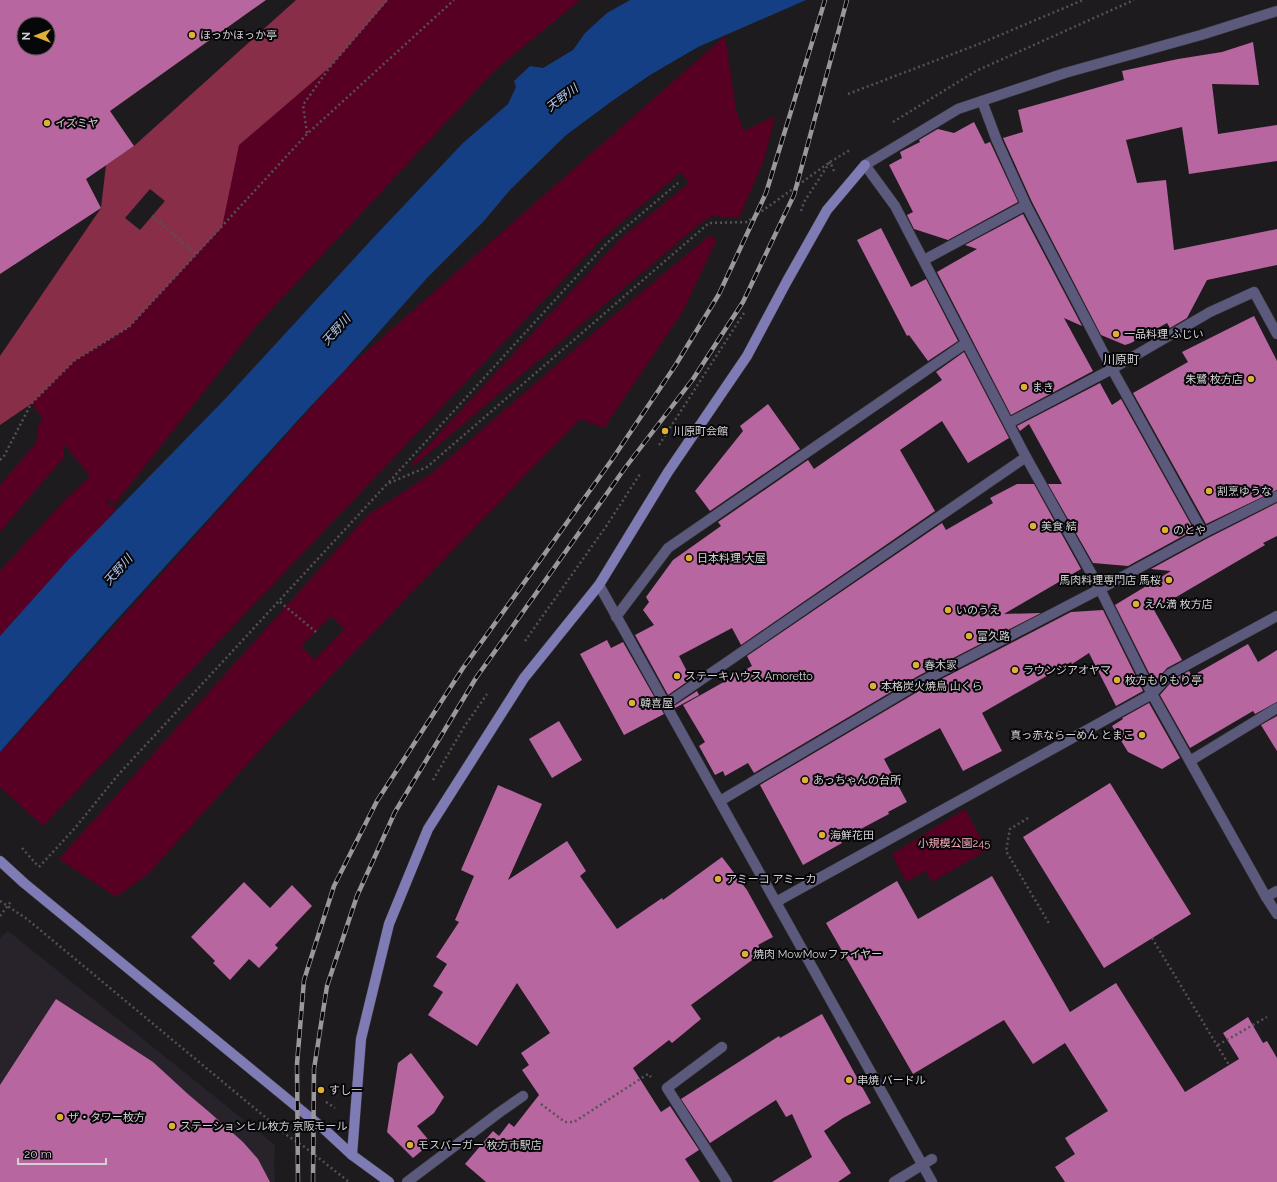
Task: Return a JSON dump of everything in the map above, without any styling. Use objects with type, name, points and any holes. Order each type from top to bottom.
[{"type":"street","points":[[352,1155],[362,1039],[389,924],[428,829],[524,678],[599,585],[668,472],[747,356],[827,210],[865,165],[958,109],[1065,73],[1201,35],[1277,11]]},
{"type":"street","points":[[982,101],[997,141],[1026,205],[1112,369],[1203,534]]},
{"type":"street","points":[[865,165],[895,206],[1026,457],[1100,589],[1152,694],[1277,914]]},
{"type":"street","points":[[924,260],[1026,205]]},
{"type":"street","points":[[1009,423],[1112,369],[1210,312],[1254,292],[1277,334]]},
{"type":"street","points":[[616,617],[668,548],[966,343]]},
{"type":"street","points":[[666,704],[1026,457]]},
{"type":"street","points":[[720,801],[921,682],[1277,496]]},
{"type":"street","points":[[599,585],[921,1165],[932,1182]]},
{"type":"street","points":[[776,902],[1152,694],[1170,674],[1277,616]]},
{"type":"street","points":[[1190,761],[1277,708]]},
{"type":"street","points":[[2,863],[36,893],[324,1129],[352,1155],[389,1182]]},
{"type":"street","points":[[1266,897],[1277,891]]},
{"type":"street","points":[[722,1047],[667,1088],[727,1182]]},
{"type":"street","points":[[407,1182],[494,1116],[523,1096]]},
{"type":"street","points":[[894,1182],[932,1159]]},
{"type":"path","points":[[307,134],[303,105],[330,67],[387,0]]},
{"type":"path","points":[[0,460],[4,456],[31,404],[74,361],[129,327],[307,134],[454,0]]},
{"type":"path","points":[[848,94],[979,44],[1083,0]]},
{"type":"path","points":[[387,484],[427,467],[709,223],[746,222],[830,162],[804,202],[799,216]]},
{"type":"path","points":[[74,828],[118,775],[607,243],[678,183]]},
{"type":"path","points":[[152,216],[196,254]]},
{"type":"path","points":[[659,445],[746,311]]},
{"type":"path","points":[[524,642],[607,526],[642,472]]},
{"type":"path","points":[[280,602],[316,632]]},
{"type":"path","points":[[430,785],[464,727],[492,688]]},
{"type":"path","points":[[1028,818],[1010,829],[1006,851],[1050,925]]},
{"type":"path","points":[[22,848],[44,871]]},
{"type":"path","points":[[0,901],[27,919],[288,1136],[306,1148],[349,1182]]},
{"type":"path","points":[[1152,938],[1229,1064]]},
{"type":"path","points":[[1218,1045],[1267,1017]]},
{"type":"path","points":[[523,1096],[531,1097],[565,1122],[574,1122],[648,1074],[660,1086],[667,1088]]},
{"type":"path","points":[[319,1098],[340,1111]]},
{"type":"shaded area","points":[[296,0],[388,0],[330,67],[239,145],[222,227],[129,327],[74,361],[31,404],[0,425],[0,356],[101,208],[106,165],[134,146]],"holes":[[[150,189],[165,201],[140,230],[125,218]]]},
{"type":"shaded area","points":[[8,931],[275,1145],[275,1182],[0,1182],[0,938]]},
{"type":"green space","points":[[384,0],[580,0],[496,69],[256,326],[114,505],[107,498],[107,503],[117,509],[0,638],[0,571],[64,501],[90,476],[64,444],[64,457],[0,532],[0,485],[36,443],[39,423],[43,418],[31,404],[174,235],[239,145],[330,67]]},
{"type":"green space","points":[[725,36],[736,110],[744,131],[775,116],[764,160],[739,218],[712,216],[702,222],[415,465],[411,464],[619,240],[689,183],[681,172],[602,239],[43,826],[0,787],[0,753],[344,371]]},
{"type":"green space","points":[[709,236],[717,239],[683,311],[604,428],[580,419],[271,738],[147,875],[116,897],[59,859],[368,515],[432,473],[613,316]],"holes":[[[331,616],[344,629],[315,660],[301,646]]]},
{"type":"green space","name":"小規模公園245","points":[[965,809],[987,850],[932,882],[926,871],[906,882],[892,854]]},
{"type":"water","name":"天野川","points":[[630,0],[806,0],[698,47],[650,75],[565,136],[510,190],[483,222],[427,278],[111,626],[0,752],[0,636],[68,560],[226,398],[463,143],[508,104],[516,87],[514,81],[530,66],[543,68],[573,50],[585,33],[607,13]]},
{"type":"building","name":"イズミヤ","points":[[0,0],[266,0],[110,111],[134,146],[86,179],[101,208],[0,274]]},
{"type":"building","points":[[1253,42],[1259,85],[1212,84],[1218,134],[1277,125],[1277,161],[1189,174],[1182,127],[1126,140],[1137,183],[1166,180],[1174,250],[1277,229],[1277,265],[1207,280],[1187,318],[1170,328],[1167,323],[1125,345],[1101,335],[1032,202],[1003,138],[1023,132],[1018,110],[1124,80],[1122,71],[1178,59],[1222,52]]},
{"type":"building","points":[[974,122],[985,144],[990,142],[1018,202],[948,240],[914,229],[907,215],[913,212],[889,165],[902,158],[900,152],[920,142],[919,140],[936,130],[938,129],[954,133]]},
{"type":"building","points":[[1023,214],[1082,326],[1064,318],[1093,371],[1011,415],[937,272],[977,249],[965,245]]},
{"type":"building","points":[[881,228],[911,287],[926,279],[958,341],[928,361],[909,335],[907,336],[857,240]]},
{"type":"building","points":[[1254,316],[1277,361],[1277,490],[1206,524],[1133,393],[1188,362],[1182,352]]},
{"type":"building","points":[[964,352],[1009,438],[968,463],[942,421],[900,450],[935,511],[741,645],[732,628],[679,656],[691,679],[668,695],[635,635],[654,625],[643,610],[649,602],[646,597],[673,560],[721,526],[718,522],[808,460],[814,469],[942,380],[936,372]]},
{"type":"building","points":[[1100,383],[1112,405],[1121,399],[1194,530],[1128,566],[1093,563],[1048,484],[1062,484],[1029,424],[1020,431],[1017,426]]},
{"type":"building","points":[[768,404],[800,449],[710,511],[695,491],[743,431],[740,426]]},
{"type":"building","points":[[1017,484],[1034,484],[1081,569],[1004,614],[1041,613],[918,676],[754,773],[748,763],[725,776],[723,771],[715,775],[699,746],[705,742],[683,705],[752,666],[747,656],[942,523],[946,530],[993,503],[990,498]]},
{"type":"building","points":[[1277,503],[1277,536],[1263,543],[1265,545],[1154,610],[1182,660],[1167,668],[1154,683],[1115,605],[1171,571],[1151,569]]},
{"type":"building","points":[[1103,610],[1143,691],[1116,706],[1089,653],[1072,664],[1071,662],[982,713],[1002,751],[963,771],[940,728],[884,759],[907,802],[888,812],[889,814],[840,840],[842,843],[803,865],[760,785],[924,688],[1071,612]]},
{"type":"building","points":[[607,640],[611,648],[623,642],[664,714],[624,735],[580,654]]},
{"type":"building","points":[[1248,644],[1258,662],[1277,650],[1277,702],[1255,714],[1253,711],[1190,748],[1160,695],[1174,679],[1189,671],[1192,676]]},
{"type":"building","points":[[697,691],[699,695],[675,708],[674,706]]},
{"type":"building","points":[[1149,703],[1180,758],[1162,769],[1128,752],[1112,726],[1123,719],[1122,718]]},
{"type":"building","points":[[1277,716],[1277,751],[1261,725]]},
{"type":"building","points":[[559,721],[582,760],[552,778],[529,739]]},
{"type":"building","points":[[1110,783],[1191,914],[1104,968],[1023,837]]},
{"type":"building","points":[[498,785],[542,804],[508,880],[567,841],[586,871],[580,876],[617,929],[662,898],[663,900],[722,857],[747,890],[773,937],[758,945],[763,952],[691,1005],[701,1019],[672,1043],[669,1040],[633,1068],[661,1112],[670,1106],[699,1150],[685,1159],[700,1182],[486,1182],[465,1164],[493,1131],[499,1136],[509,1123],[514,1127],[539,1095],[522,1070],[529,1065],[521,1053],[550,1033],[517,983],[477,1046],[428,1015],[443,992],[433,986],[447,964],[436,957],[459,922],[455,920],[474,876],[461,870]]},
{"type":"building","points":[[992,876],[1070,1012],[1116,983],[1185,1092],[1239,1059],[1223,1033],[1248,1017],[1263,1043],[1267,1041],[1277,1058],[1277,1182],[1065,1182],[1055,1167],[1075,1154],[1065,1138],[1108,1111],[1065,1043],[1033,1064],[1004,1020],[913,1074],[826,923],[897,881],[918,919]]},
{"type":"building","points":[[244,882],[270,908],[292,885],[312,906],[275,945],[278,948],[259,968],[249,959],[230,980],[213,963],[215,961],[191,937]]},
{"type":"building","points":[[56,999],[153,1062],[243,1142],[258,1159],[270,1182],[0,1182],[0,1085]]},
{"type":"building","points":[[822,1014],[871,1103],[843,1118],[824,1131],[851,1173],[838,1182],[772,1182],[812,1157],[792,1114],[786,1117],[776,1100],[710,1143],[681,1099],[779,1036],[780,1038]]},
{"type":"building","points":[[411,1053],[444,1097],[434,1113],[417,1126],[431,1143],[413,1158],[387,1132],[398,1063]]},
{"type":"railway","points":[[298,1182],[297,1064],[304,980],[334,886],[377,801],[463,668],[611,461],[675,366],[719,294],[766,193],[825,0]]},
{"type":"railway","points":[[313,1182],[314,1069],[327,986],[357,896],[395,812],[476,678],[625,468],[693,379],[743,302],[794,195],[847,0]]},
{"type":"place","name":"ほっかほっか亭","points":[[192,35]]},
{"type":"place","name":"イズミヤ","points":[[47,123]]},
{"type":"place","name":"一品料理 ふじい","points":[[1116,334]]},
{"type":"place","name":"朱鷺 枚方店","points":[[1251,379]]},
{"type":"place","name":"まき","points":[[1024,387]]},
{"type":"place","name":"川原町会館","points":[[665,431]]},
{"type":"place","name":"割烹ゆうな","points":[[1209,491]]},
{"type":"place","name":"美食 結","points":[[1033,526]]},
{"type":"place","name":"のとや","points":[[1165,530]]},
{"type":"place","name":"日本料理 大屋","points":[[689,558]]},
{"type":"place","name":"馬肉料理専門店 馬桜","points":[[1169,580]]},
{"type":"place","name":"えん満 枚方店","points":[[1136,604]]},
{"type":"place","name":"いのうえ","points":[[948,610]]},
{"type":"place","name":"富久路","points":[[969,636]]},
{"type":"place","name":"春木家","points":[[916,665]]},
{"type":"place","name":"ラウンジアオヤマ","points":[[1015,670]]},
{"type":"place","name":"ステーキハウス Amoretto","points":[[677,676]]},
{"type":"place","name":"枚方もりもり亭","points":[[1117,680]]},
{"type":"place","name":"本格炭火焼鳥 山くら","points":[[873,686]]},
{"type":"place","name":"韓喜屋","points":[[632,703]]},
{"type":"place","name":"真っ赤ならーめん とまこ","points":[[1142,735]]},
{"type":"place","name":"あっちゃんの台所","points":[[805,780]]},
{"type":"place","name":"海鮮花田","points":[[822,835]]},
{"type":"place","name":"アミーコ アミーカ","points":[[718,879]]},
{"type":"place","name":"焼肉 MowMowファイヤー","points":[[745,954]]},
{"type":"place","name":"串焼 バードル","points":[[849,1080]]},
{"type":"place","name":"すし一","points":[[321,1090]]},
{"type":"place","name":"ザ・タワー枚方","points":[[60,1117]]},
{"type":"place","name":"ステーションヒル枚方 京阪モール","points":[[172,1126]]},
{"type":"place","name":"モスバーガー 枚方市駅店","points":[[410,1145]]},
{"type":"district","name":"川原町","points":[[1121,360]]}]
